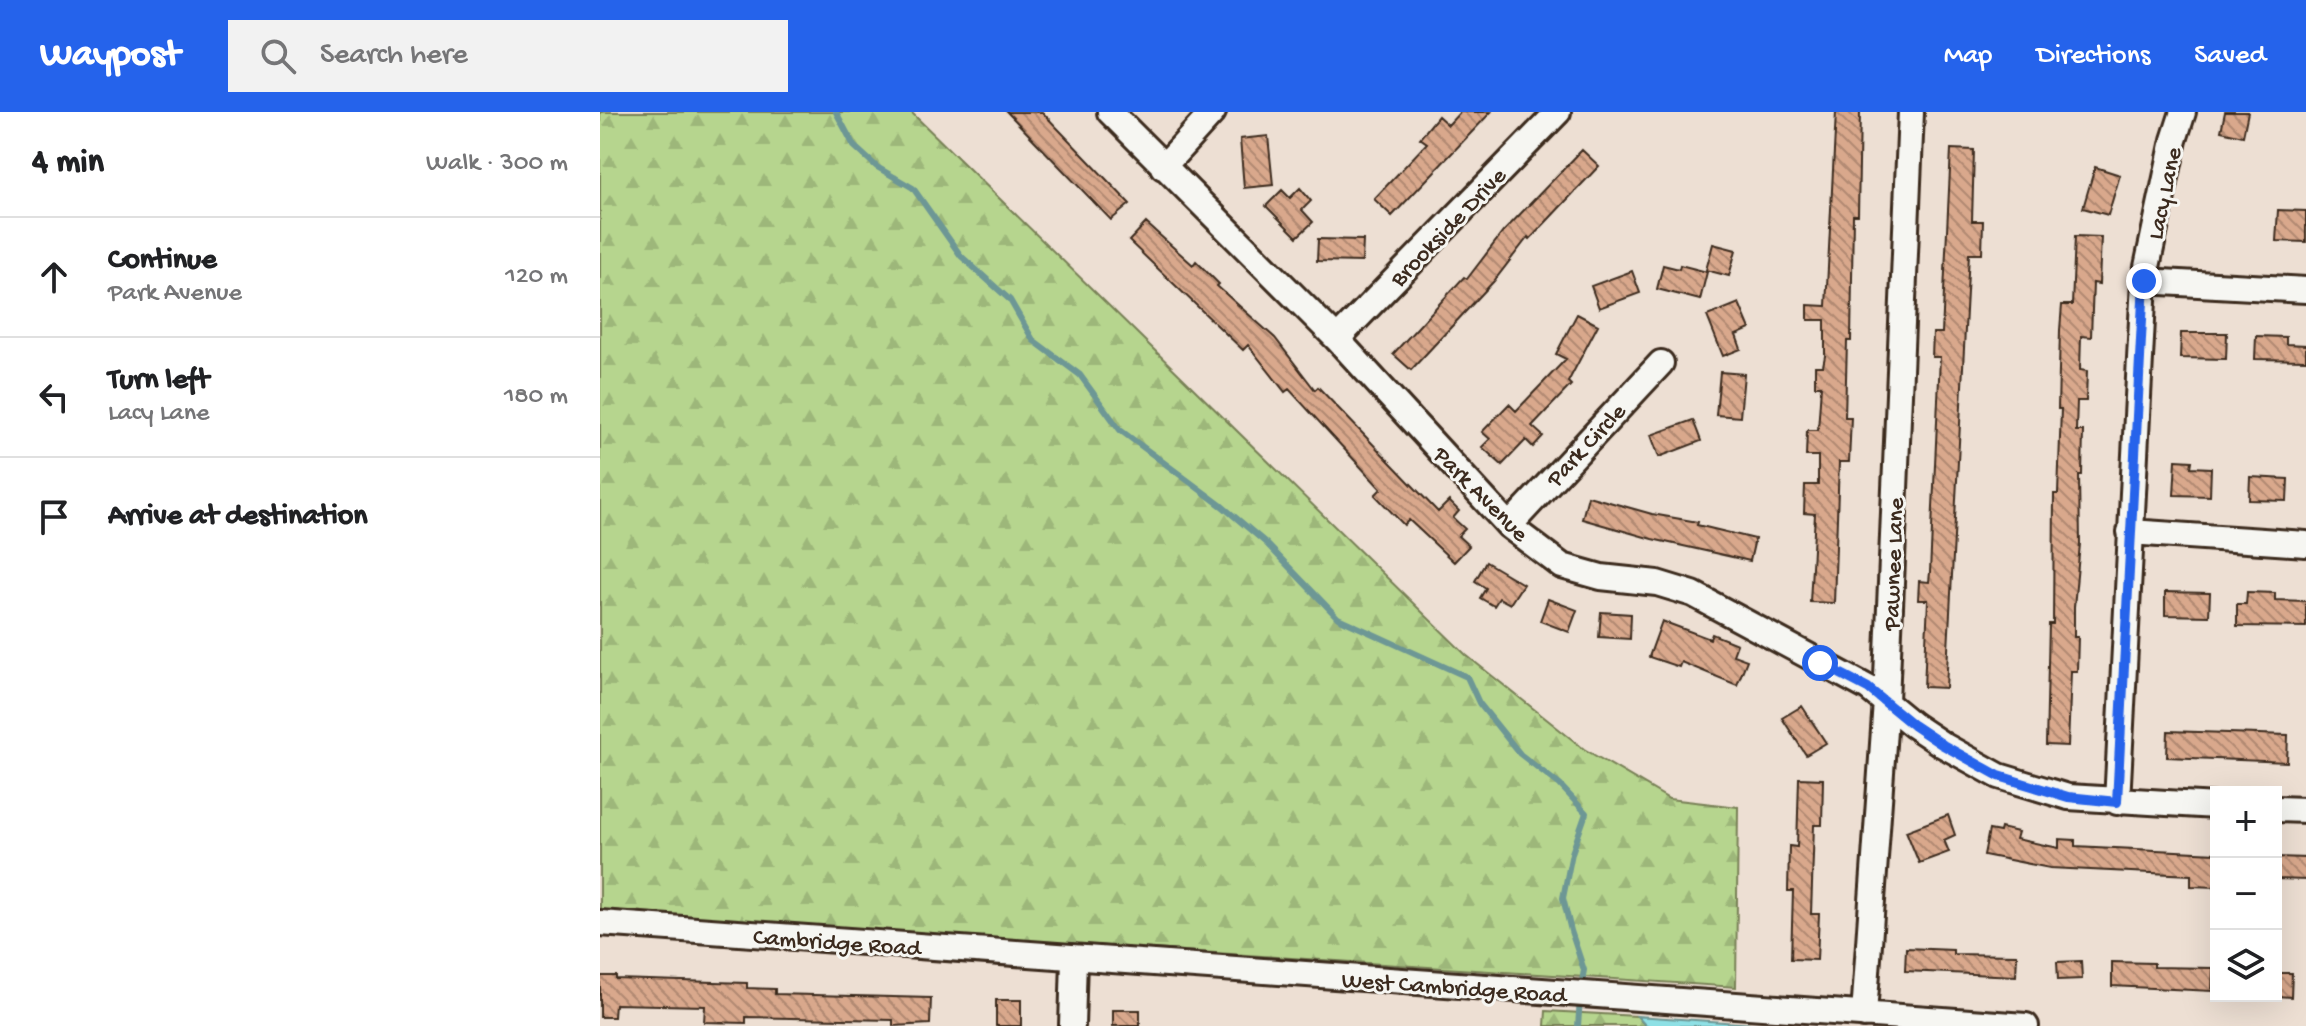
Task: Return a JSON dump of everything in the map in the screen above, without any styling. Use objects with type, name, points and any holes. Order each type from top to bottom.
[{"type":"street","name":"Park Avenue","points":[[1110,112],[1337,339],[1509,526],[1562,566],[1601,577],[1657,583],[1693,594],[1868,688],[1913,725],[1999,776],[2068,797],[2210,806]]},
{"type":"street","points":[[1163,167],[1213,112]]},
{"type":"street","name":"Brookside Drive","points":[[1337,339],[1558,112]]},
{"type":"street","name":"Pawnee Lane","points":[[1864,1015],[1886,701],[1911,112]]},
{"type":"street","name":"Lacy Lane","points":[[2117,802],[2144,281],[2174,140],[2183,112]]},
{"type":"street","points":[[2144,281],[2306,290]]},
{"type":"street","name":"Park Circle","points":[[1509,526],[1661,363]]},
{"type":"street","points":[[2130,532],[2306,544]]},
{"type":"street","points":[[2282,809],[2306,810]]},
{"type":"street","name":"Cambridge Road","points":[[600,923],[1074,959]]},
{"type":"street","points":[[1072,1026],[1074,959]]},
{"type":"street","name":"West Cambridge Road","points":[[1074,959],[2026,1026]]},
{"type":"green space","points":[[600,112],[911,112],[1466,655],[1584,749],[1669,799],[1738,807],[1736,987],[600,913]]},
{"type":"green space","points":[[1546,1011],[1637,1016],[1646,1026],[1545,1026]]},
{"type":"water","points":[[1637,1016],[1782,1026],[1646,1026]]},
{"type":"building","points":[[1007,112],[1042,112],[1130,204],[1111,220]]},
{"type":"building","points":[[1460,112],[1491,112],[1392,216],[1374,199],[1427,143],[1420,138],[1438,116],[1448,125]]},
{"type":"building","points":[[1836,112],[1860,112],[1858,215],[1853,215],[1851,341],[1847,341],[1845,417],[1851,417],[1849,462],[1839,462],[1834,603],[1810,602],[1815,514],[1804,513],[1805,485],[1818,485],[1818,456],[1806,456],[1807,430],[1818,430],[1821,386],[1815,386],[1815,366],[1823,366],[1825,356],[1825,320],[1808,320],[1808,305],[1826,306]]},
{"type":"building","points":[[2225,112],[2248,112],[2243,136],[2221,131]]},
{"type":"building","points":[[1268,136],[1273,185],[1244,188],[1240,139]]},
{"type":"building","points":[[1951,149],[1974,150],[1972,221],[1983,221],[1982,254],[1969,254],[1946,688],[1924,687],[1928,600],[1918,600],[1919,581],[1929,582],[1930,572],[1940,357],[1932,357],[1933,333],[1942,333]]},
{"type":"building","points":[[1582,150],[1599,166],[1530,239],[1528,237],[1494,281],[1411,370],[1393,354],[1464,277],[1467,279],[1503,232]]},
{"type":"building","points":[[2095,167],[2120,175],[2108,215],[2083,208]]},
{"type":"building","points":[[1300,188],[1311,201],[1302,210],[1313,222],[1297,237],[1266,206],[1282,190],[1290,198]]},
{"type":"building","points":[[2278,210],[2306,211],[2306,242],[2276,241]]},
{"type":"building","points":[[1146,223],[1193,265],[1196,261],[1219,284],[1217,286],[1275,338],[1315,390],[1318,387],[1438,512],[1449,501],[1459,511],[1453,518],[1465,529],[1458,536],[1469,546],[1454,562],[1409,520],[1404,525],[1375,495],[1381,489],[1289,389],[1285,392],[1248,345],[1243,350],[1129,241]]},
{"type":"building","points":[[2075,236],[2101,237],[2099,284],[2093,283],[2091,337],[2081,336],[2080,370],[2087,371],[2086,401],[2077,401],[2076,431],[2083,431],[2082,475],[2079,475],[2080,544],[2074,607],[2074,637],[2078,637],[2077,671],[2071,671],[2068,746],[2046,745],[2049,624],[2053,624],[2054,494],[2058,494],[2061,409],[2058,409],[2060,330],[2062,305],[2072,305]]},
{"type":"building","points":[[1318,239],[1363,240],[1362,262],[1317,261]]},
{"type":"building","points":[[1713,244],[1736,250],[1729,276],[1706,270]]},
{"type":"building","points":[[1663,265],[1679,269],[1680,265],[1707,272],[1700,300],[1657,289]]},
{"type":"building","points":[[1632,271],[1640,293],[1599,308],[1591,286]]},
{"type":"building","points":[[1739,303],[1750,329],[1736,335],[1741,349],[1723,356],[1707,316]]},
{"type":"building","points":[[1577,314],[1598,325],[1568,382],[1571,385],[1532,426],[1543,436],[1533,447],[1526,440],[1502,465],[1482,447],[1490,439],[1482,432],[1509,404],[1516,411],[1566,359],[1556,354]]},
{"type":"building","points":[[2181,333],[2227,333],[2226,359],[2180,358]]},
{"type":"building","points":[[2256,336],[2286,337],[2286,344],[2306,345],[2306,360],[2255,359]]},
{"type":"building","points":[[1720,372],[1744,374],[1740,417],[1716,415]]},
{"type":"building","points":[[1693,420],[1701,441],[1659,457],[1651,435]]},
{"type":"building","points":[[2176,460],[2192,461],[2191,467],[2211,468],[2210,496],[2174,495]]},
{"type":"building","points":[[2250,477],[2288,479],[2287,501],[2249,500]]},
{"type":"building","points":[[1588,496],[1755,539],[1750,561],[1652,539],[1582,519]]},
{"type":"building","points":[[1486,562],[1523,584],[1510,604],[1499,598],[1494,606],[1480,598],[1486,588],[1475,581]]},
{"type":"building","points":[[2165,592],[2210,593],[2209,616],[2165,615]]},
{"type":"building","points":[[2247,592],[2275,593],[2275,600],[2306,601],[2306,627],[2237,626],[2237,604],[2246,604]]},
{"type":"building","points":[[1548,599],[1577,610],[1569,632],[1540,621]]},
{"type":"building","points":[[1601,612],[1631,614],[1630,639],[1599,637]]},
{"type":"building","points":[[1662,621],[1710,639],[1712,634],[1737,644],[1733,655],[1747,660],[1737,685],[1681,662],[1679,667],[1649,657]]},
{"type":"building","points":[[1802,706],[1826,743],[1806,755],[1782,718]]},
{"type":"building","points":[[2168,731],[2288,735],[2287,762],[2167,757]]},
{"type":"building","points":[[1799,778],[1823,779],[1822,825],[1814,825],[1811,914],[1819,914],[1817,960],[1791,959],[1793,891],[1788,891],[1789,846],[1797,847]]},
{"type":"building","points":[[1948,815],[1955,835],[1944,840],[1949,852],[1919,863],[1906,831]]},
{"type":"building","points":[[2001,828],[2018,832],[2016,839],[2059,848],[2059,839],[2075,840],[2075,846],[2210,853],[2210,887],[2191,886],[2191,875],[2050,868],[1984,855],[1989,830],[2000,832]]},
{"type":"building","points":[[2282,857],[2306,858],[2306,880],[2282,879]]},
{"type":"building","points":[[1906,948],[1953,950],[1953,954],[2017,955],[2016,976],[1905,971]]},
{"type":"building","points":[[2081,961],[2082,979],[2058,980],[2057,962]]},
{"type":"building","points":[[2112,962],[2154,963],[2154,967],[2210,968],[2210,991],[2112,986]]},
{"type":"building","points":[[2282,973],[2292,973],[2291,997],[2282,996]]},
{"type":"building","points":[[600,976],[747,983],[747,988],[775,989],[775,994],[931,998],[930,1024],[893,1026],[893,1020],[746,1017],[746,1023],[704,1022],[705,1006],[615,1004],[614,1017],[600,1017]]},
{"type":"building","points":[[996,1000],[1021,1000],[1021,1026],[996,1026]]},
{"type":"building","points":[[1113,1010],[1140,1010],[1140,1026],[1113,1026]]},
{"type":"waterway","points":[[836,112],[854,146],[877,167],[913,188],[961,256],[1010,300],[1033,340],[1080,375],[1120,430],[1266,543],[1338,618],[1467,677],[1479,703],[1520,754],[1560,785],[1586,813],[1572,853],[1563,898],[1584,970],[1581,987]]},
{"type":"waterway","points":[[1578,1026],[1580,999]]},
{"type":"route","points":[[1820,663],[1868,688],[1913,725],[1999,776],[2068,797],[2117,802],[2144,281]]}]
